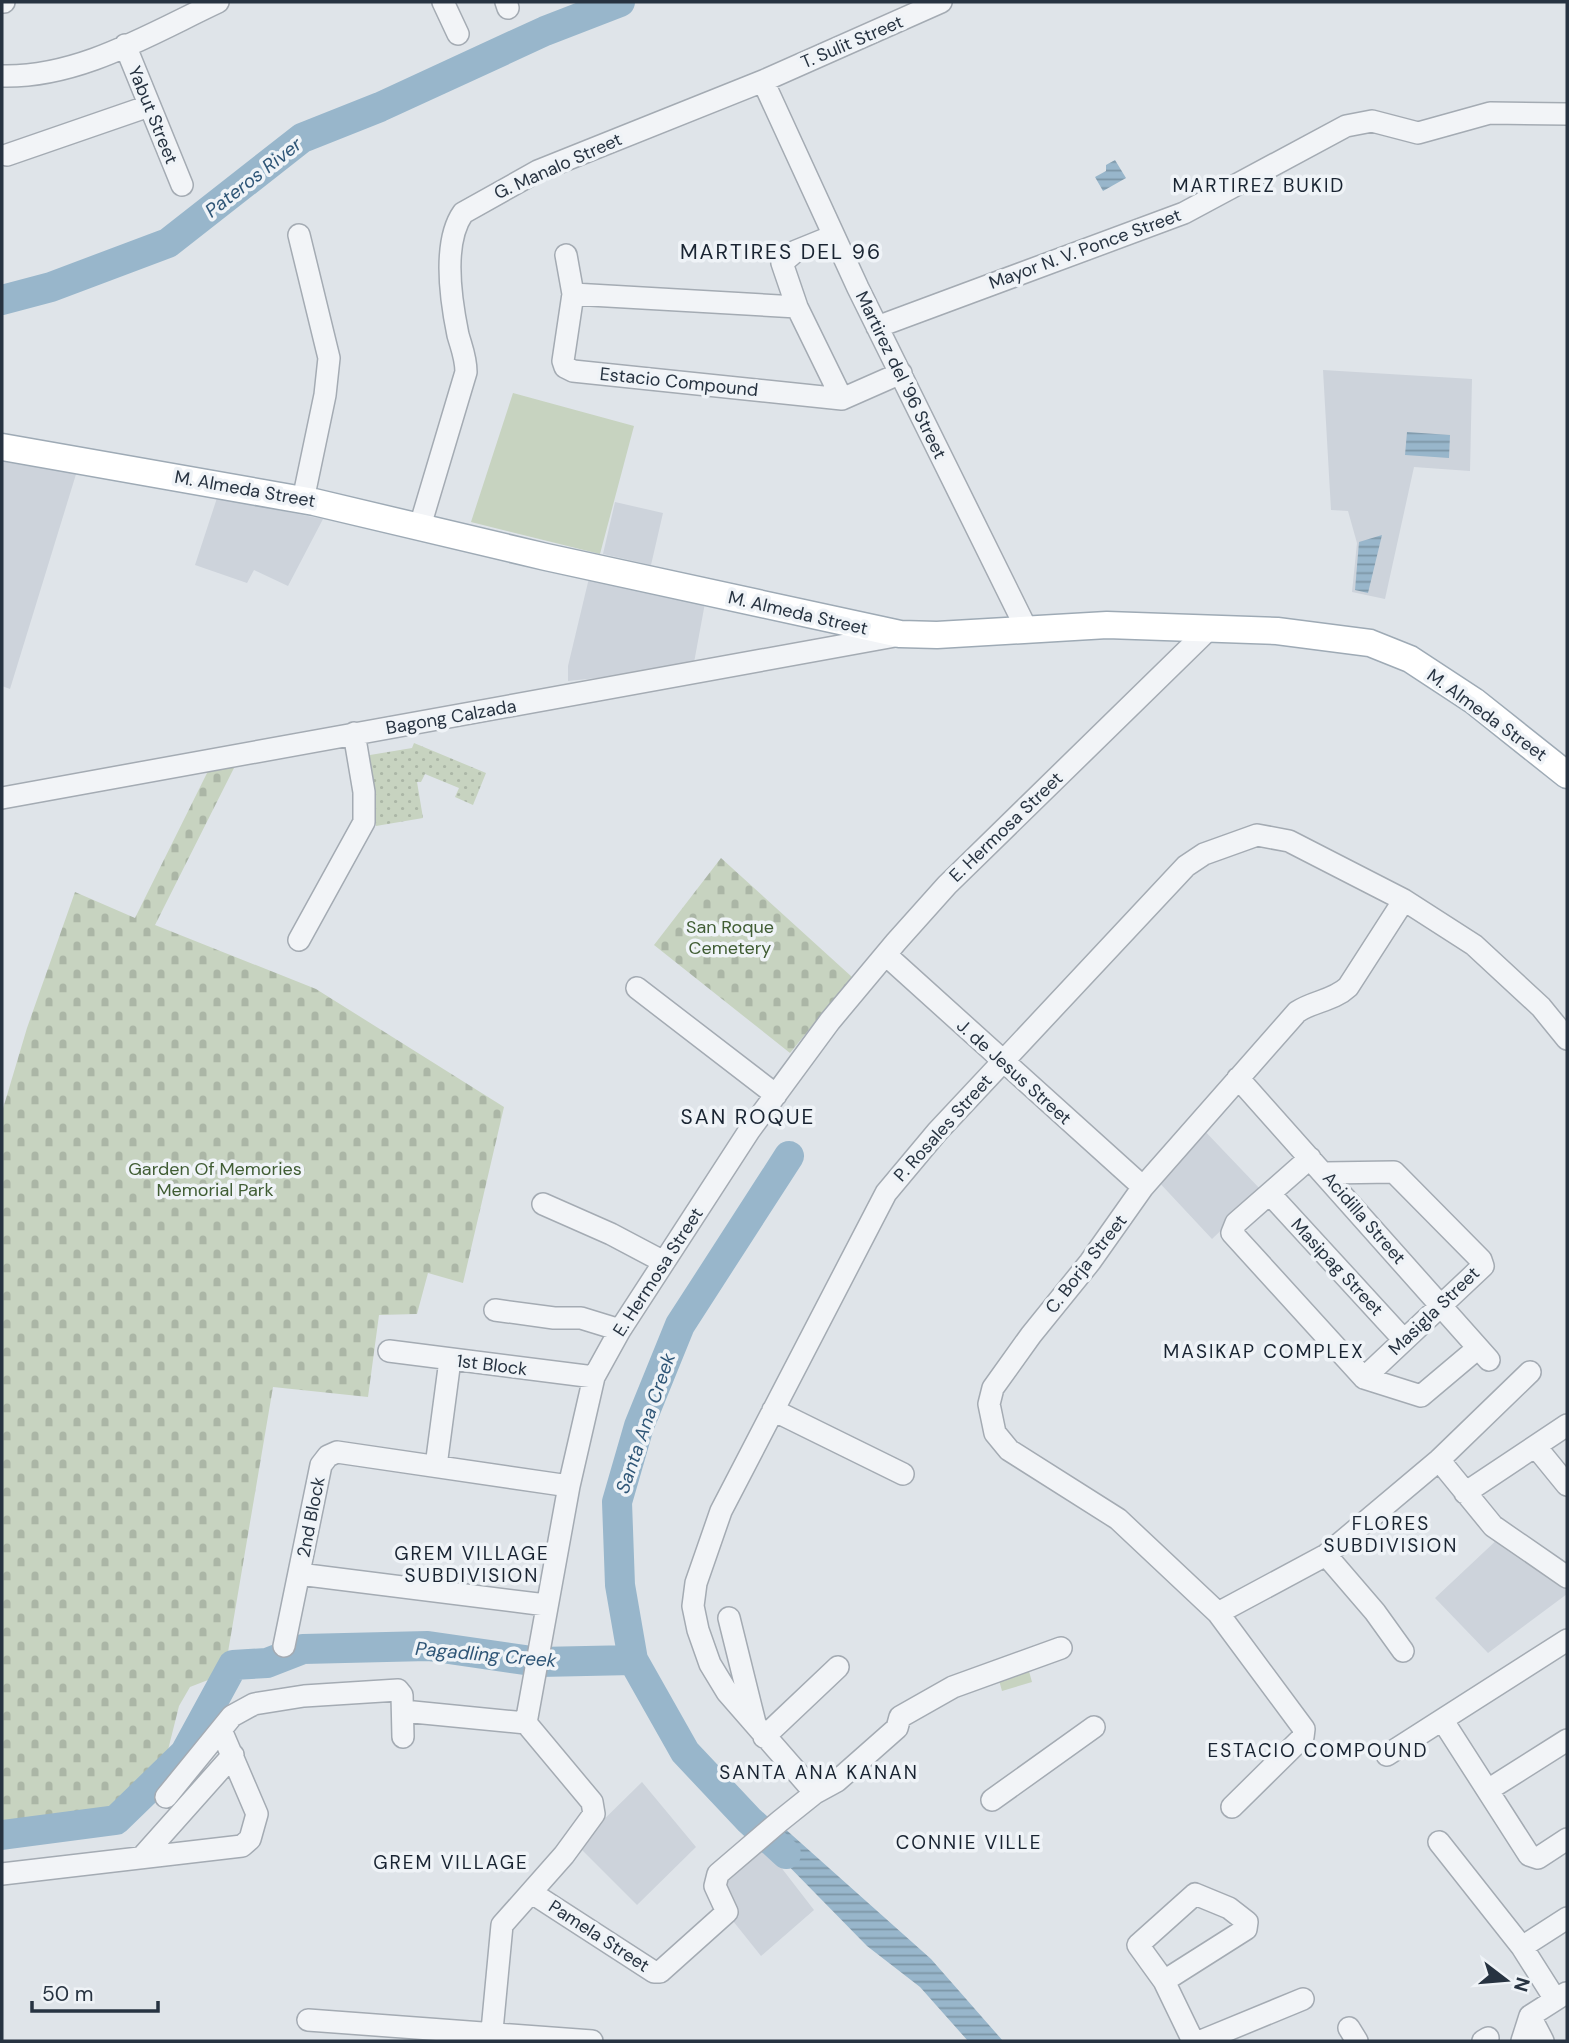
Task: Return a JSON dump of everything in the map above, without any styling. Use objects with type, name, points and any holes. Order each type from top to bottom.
[{"type":"main road","name":"M. Almeda Street","points":[[2,447],[303,500],[546,557],[900,634],[937,635],[1107,625],[1211,627],[1353,640],[1400,655],[1474,701],[1567,775]]},
{"type":"street","points":[[2,76],[34,77],[76,65],[125,46],[218,2]]},
{"type":"street","points":[[443,2],[458,34]]},
{"type":"street","name":"T. Sulit Street","points":[[763,81],[941,2]]},
{"type":"street","name":"Yabut Street","points":[[125,46],[181,185]]},
{"type":"street","name":"Martirez del '96 Street","points":[[763,81],[833,236],[1026,628]]},
{"type":"street","name":"G. Manalo Street","points":[[420,526],[466,372],[466,353],[459,337],[450,250],[455,224],[463,213],[538,171],[763,81]]},
{"type":"street","points":[[7,155],[149,106]]},
{"type":"street","name":"Mayor N. V. Ponce Street","points":[[877,327],[1174,217],[1346,126],[1372,121],[1419,133],[1490,113],[1567,114]]},
{"type":"street","points":[[299,235],[329,358],[325,395],[303,500]]},
{"type":"street","points":[[833,236],[796,251],[782,263],[797,307],[842,400],[901,373]]},
{"type":"street","name":"Estacio Compound","points":[[566,255],[573,294],[563,361],[565,367],[573,371],[842,400]]},
{"type":"street","points":[[573,294],[797,307]]},
{"type":"street","name":"E. Hermosa Street","points":[[526,1723],[569,1486],[594,1377],[620,1330],[776,1095],[830,1021],[947,885],[1211,627]]},
{"type":"street","name":"Bagong Calzada","points":[[2,798],[900,634]]},
{"type":"street","points":[[299,940],[364,822],[365,801],[354,733]]},
{"type":"street","name":"P. Rosales Street","points":[[815,1793],[760,1733],[727,1692],[710,1664],[693,1605],[696,1583],[721,1511],[886,1193],[937,1132],[1186,866],[1222,846],[1256,835],[1278,837],[1404,900],[1474,945],[1541,1007],[1567,1039]]},
{"type":"street","name":"C. Borja Street","points":[[1232,1807],[1305,1734],[1263,1669],[1218,1613],[1118,1519],[1009,1450],[995,1433],[989,1418],[993,1388],[1031,1335],[1090,1262],[1143,1187],[1297,1012],[1308,1004],[1340,995],[1348,987],[1404,900]]},
{"type":"street","name":"J. de Jesus Street","points":[[886,955],[1143,1187]]},
{"type":"street","points":[[637,988],[776,1095]]},
{"type":"street","name":"Acidilla Street","points":[[1238,1079],[1318,1165],[1483,1354],[1421,1396],[1364,1378]]},
{"type":"street","points":[[1318,1165],[1270,1194],[1232,1228],[1232,1233],[1364,1378]]},
{"type":"street","name":"Masigla Street","points":[[1318,1165],[1394,1172],[1481,1260],[1483,1266],[1364,1378]]},
{"type":"street","name":"Masipag Street","points":[[1270,1194],[1404,1340]]},
{"type":"street","points":[[543,1204],[611,1234],[664,1262]]},
{"type":"street","points":[[495,1310],[554,1318],[580,1318],[620,1330]]},
{"type":"street","name":"1st Block","points":[[389,1351],[594,1377]]},
{"type":"street","points":[[436,1466],[450,1360]]},
{"type":"street","points":[[1218,1613],[1326,1555],[1439,1460],[1530,1372]]},
{"type":"street","points":[[773,1410],[903,1474]]},
{"type":"street","points":[[1465,1493],[1567,1425]]},
{"type":"street","points":[[1536,1447],[1567,1485]]},
{"type":"street","name":"2nd Block","points":[[284,1646],[321,1465],[328,1456],[337,1452],[569,1486]]},
{"type":"street","points":[[1439,1460],[1493,1526],[1567,1577]]},
{"type":"street","points":[[1326,1555],[1375,1612],[1403,1651]]},
{"type":"street","points":[[299,1574],[546,1605]]},
{"type":"street","points":[[729,1618],[760,1733],[838,1667]]},
{"type":"street","points":[[1387,1755],[1567,1640]]},
{"type":"street","name":"Pamela Street","points":[[532,1893],[658,1973],[727,1912],[715,1886],[715,1878],[815,1793],[837,1781],[897,1728],[900,1717],[953,1687],[1061,1648]]},
{"type":"street","points":[[166,1797],[232,1716],[254,1704],[304,1696],[393,1689],[402,1695],[403,1737]]},
{"type":"street","points":[[403,1711],[526,1723],[592,1802],[594,1808],[587,1825],[532,1893],[502,1925],[492,2038]]},
{"type":"street","points":[[1443,1721],[1533,1858],[1538,1858],[1567,1839]]},
{"type":"street","points":[[992,1800],[1094,1727]]},
{"type":"street","points":[[2,1874],[242,1846],[250,1839],[257,1814],[221,1730]]},
{"type":"street","points":[[1488,1790],[1567,1740]]},
{"type":"street","points":[[143,1856],[233,1755]]},
{"type":"street","points":[[1439,1842],[1561,1996],[1530,2016],[1522,2041]]},
{"type":"street","points":[[1164,1981],[1246,1929],[1247,1922],[1229,1908],[1204,1895],[1192,1897],[1177,1914],[1138,1945],[1164,1981],[1193,2041]]},
{"type":"street","points":[[1522,1947],[1567,1918]]},
{"type":"street","points":[[1201,2041],[1303,1999]]},
{"type":"street","points":[[1530,2016],[1543,2041]]},
{"type":"street","points":[[308,2020],[492,2038],[580,2041]]},
{"type":"shaded area","points":[[1323,370],[1472,379],[1470,471],[1414,467],[1385,599],[1352,592],[1357,543],[1348,511],[1331,510]]},
{"type":"shaded area","points":[[2,456],[77,471],[10,689],[2,686]]},
{"type":"shaded area","points":[[217,498],[323,519],[288,586],[254,570],[247,583],[195,565]]},
{"type":"shaded area","points":[[615,502],[663,513],[651,565],[603,554]]},
{"type":"shaded area","points":[[589,578],[705,603],[693,668],[568,681],[568,666]]},
{"type":"shaded area","points":[[1200,1126],[1262,1191],[1212,1239],[1155,1178]]},
{"type":"shaded area","points":[[1501,1536],[1567,1575],[1567,1594],[1488,1653],[1435,1598]]},
{"type":"shaded area","points":[[642,1782],[696,1847],[637,1905],[581,1849],[587,1836]]},
{"type":"shaded area","points":[[763,1844],[814,1910],[761,1956],[729,1916],[720,1883]]},
{"type":"green space","points":[[513,393],[634,426],[600,554],[471,522]]},
{"type":"green space","points":[[414,743],[486,773],[473,805],[455,797],[459,788],[425,774],[421,782],[417,782],[423,818],[376,826],[364,756],[412,748]]},
{"type":"green space","name":"Garden Of Memories Memorial Park","points":[[237,762],[155,925],[316,989],[504,1107],[463,1283],[428,1273],[417,1314],[379,1315],[368,1397],[273,1387],[226,1664],[208,1680],[190,1687],[179,1706],[167,1754],[149,1776],[105,1813],[2,1823],[2,1112],[27,1028],[75,892],[135,918],[210,767]]},
{"type":"green space","name":"San Roque Cemetery","points":[[721,858],[852,977],[790,1053],[654,945]]},
{"type":"green space","points":[[1027,1664],[1032,1682],[1002,1691],[997,1673]]},
{"type":"water","points":[[1115,160],[1126,178],[1103,191],[1095,177],[1106,171],[1106,165]]},
{"type":"water","points":[[1407,432],[1450,435],[1449,458],[1405,455]]},
{"type":"water","points":[[1382,535],[1368,593],[1355,590],[1359,542]]},
{"type":"water","points":[[783,1827],[931,1959],[1003,2041],[968,2041],[920,1987],[867,1946],[766,1843]]},
{"type":"waterway","name":"Pateros River","points":[[2,300],[51,287],[168,243],[302,138],[380,107],[545,31],[620,2]]},
{"type":"waterway","name":"Santa Ana Creek","points":[[786,1854],[749,1820],[685,1752],[633,1660],[620,1585],[617,1502],[639,1426],[680,1325],[789,1156]]},
{"type":"waterway","name":"Pagadling Creek","points":[[2,1835],[116,1820],[185,1753],[233,1665],[267,1663],[303,1649],[428,1646],[539,1662],[633,1660]]},
{"type":"district","name":"MARTIREZ BUKID","points":[[1259,185]]},
{"type":"district","name":"MARTIRES DEL 96","points":[[781,252]]},
{"type":"district","name":"SAN ROQUE","points":[[748,1117]]},
{"type":"district","name":"MASIKAP COMPLEX","points":[[1264,1351]]},
{"type":"district","name":"FLORES SUBDIVISION","points":[[1391,1534]]},
{"type":"district","name":"GREM VILLAGE SUBDIVISION","points":[[472,1564]]},
{"type":"district","name":"ESTACIO COMPOUND","points":[[1318,1750]]},
{"type":"district","name":"SANTA ANA KANAN","points":[[819,1772]]},
{"type":"district","name":"CONNIE VILLE","points":[[969,1842]]},
{"type":"district","name":"GREM VILLAGE","points":[[451,1862]]}]
